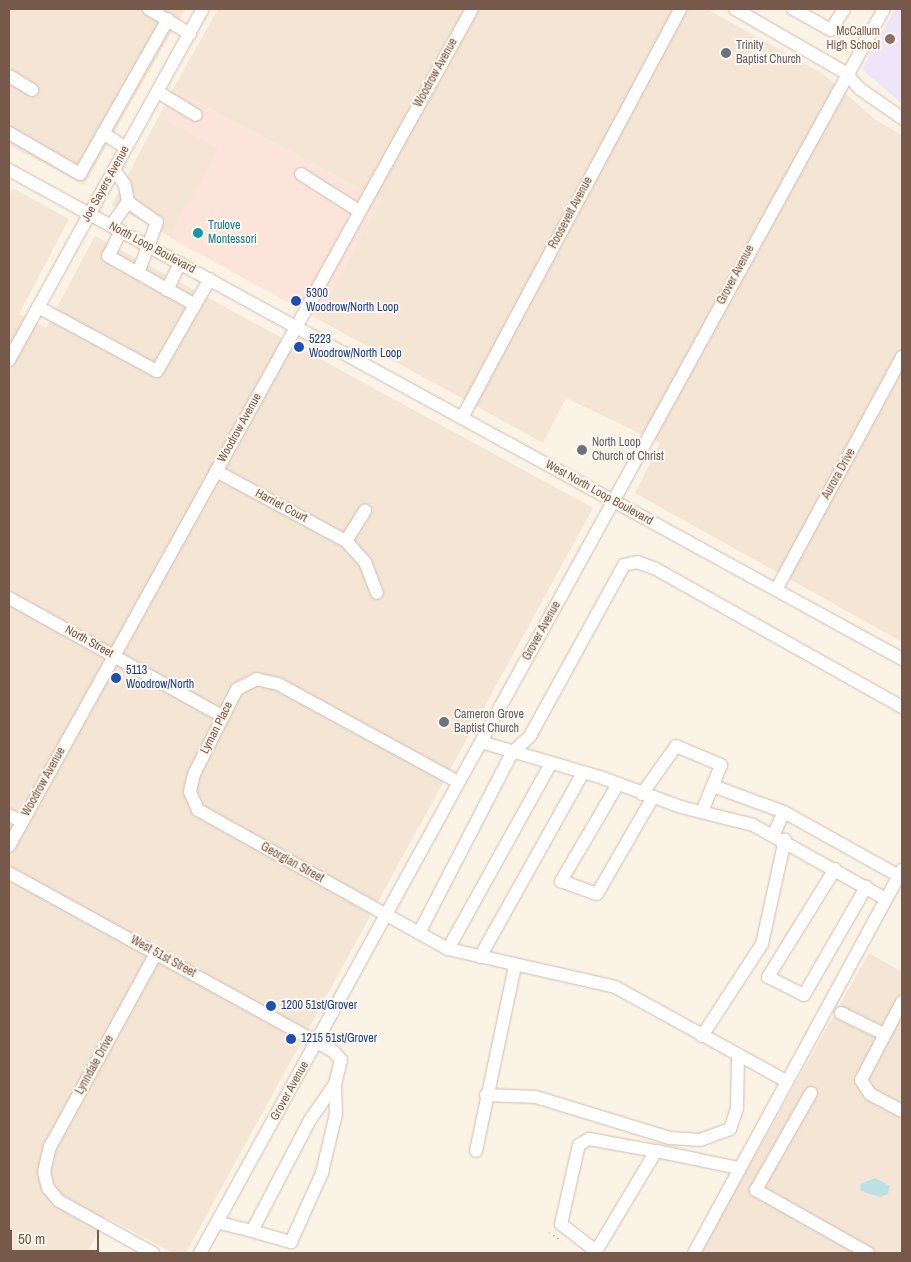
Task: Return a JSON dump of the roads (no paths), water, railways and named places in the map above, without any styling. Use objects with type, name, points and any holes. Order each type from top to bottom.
[{"type":"street","points":[[149,9],[190,34]]},
{"type":"street","name":"Joe Sayers Avenue","points":[[9,360],[204,9]]},
{"type":"street","name":"Woodrow Avenue","points":[[9,846],[472,9]]},
{"type":"street","name":"Roosevelt Avenue","points":[[462,418],[680,9]]},
{"type":"street","points":[[736,9],[846,73],[860,89],[902,118]]},
{"type":"street","points":[[792,9],[831,30],[844,9]]},
{"type":"street","name":"Grover Avenue","points":[[200,1253],[614,501],[846,73],[884,9]]},
{"type":"street","points":[[9,133],[80,174],[168,19]]},
{"type":"street","points":[[9,76],[32,90]]},
{"type":"street","points":[[158,92],[196,115]]},
{"type":"street","points":[[103,133],[126,148]]},
{"type":"street","name":"North Loop Boulevard","points":[[9,170],[296,326]]},
{"type":"street","points":[[114,170],[126,185],[128,202],[116,228],[108,256],[195,305]]},
{"type":"street","points":[[301,174],[359,211]]},
{"type":"street","points":[[128,202],[157,222],[150,247],[138,273]]},
{"type":"street","points":[[167,290],[180,263]]},
{"type":"street","points":[[38,307],[158,371],[210,279]]},
{"type":"street","name":"West North Loop Boulevard","points":[[296,326],[902,659]]},
{"type":"street","name":"Aurora Drive","points":[[776,590],[902,357]]},
{"type":"street","name":"Harriet Court","points":[[216,471],[346,542],[366,562],[377,592]]},
{"type":"street","points":[[346,542],[365,510]]},
{"type":"street","points":[[419,933],[512,753],[534,728],[615,575],[624,565],[637,562],[902,706]]},
{"type":"street","name":"North Street","points":[[9,598],[222,716]]},
{"type":"street","name":"Lyman Place","points":[[198,810],[192,798],[192,779],[222,716],[243,684],[264,679],[278,684],[458,782]]},
{"type":"street","points":[[480,742],[550,765],[584,773],[647,796],[779,837],[886,899]]},
{"type":"street","points":[[618,784],[561,881],[597,894],[647,796],[676,746],[721,765],[702,812]]},
{"type":"street","points":[[448,949],[550,765]]},
{"type":"street","points":[[480,957],[584,773]]},
{"type":"street","points":[[694,1253],[901,873],[784,812],[713,786]]},
{"type":"street","name":"Georgian Street","points":[[198,810],[448,949],[514,966],[615,987],[786,1081]]},
{"type":"street","points":[[702,1036],[762,944],[784,812]]},
{"type":"street","points":[[9,815],[22,822]]},
{"type":"street","points":[[835,868],[768,977],[804,995],[866,887]]},
{"type":"street","name":"West 51st Street","points":[[9,873],[316,1042],[341,1060],[335,1084]]},
{"type":"street","name":"Lynndale Drive","points":[[153,1253],[59,1201],[45,1181],[46,1155],[156,953]]},
{"type":"street","points":[[476,1151],[514,966]]},
{"type":"street","points":[[902,1002],[861,1080],[870,1094],[902,1111]]},
{"type":"street","points":[[841,1013],[884,1034]]},
{"type":"street","points":[[486,1095],[536,1097],[670,1138],[700,1140],[730,1130],[737,1109],[738,1055]]},
{"type":"street","points":[[252,1231],[310,1120],[335,1084]]},
{"type":"street","points":[[217,1222],[292,1242],[322,1173],[336,1114],[335,1084]]},
{"type":"street","points":[[811,1093],[756,1190],[868,1253]]},
{"type":"street","points":[[656,1151],[600,1251],[562,1229],[579,1145],[589,1139],[656,1151],[739,1168]]},
{"type":"water","points":[[875,1178],[890,1186],[888,1194],[880,1197],[861,1191],[860,1184]]},
{"type":"place","name":"McCallum High School","points":[[890,39]]},
{"type":"place","name":"Trinity Baptist Church","points":[[726,53]]},
{"type":"place","name":"Trulove Montessori","points":[[198,233]]},
{"type":"place","name":"5300 Woodrow/North Loop","points":[[296,301]]},
{"type":"place","name":"5223 Woodrow/North Loop","points":[[299,347]]},
{"type":"place","name":"North Loop Church of Christ","points":[[582,450]]},
{"type":"place","name":"5113 Woodrow/North","points":[[116,678]]},
{"type":"place","name":"Cameron Grove Baptist Church","points":[[444,722]]},
{"type":"place","name":"1200 51st/Grover","points":[[271,1006]]},
{"type":"place","name":"1215 51st/Grover","points":[[291,1039]]}]
